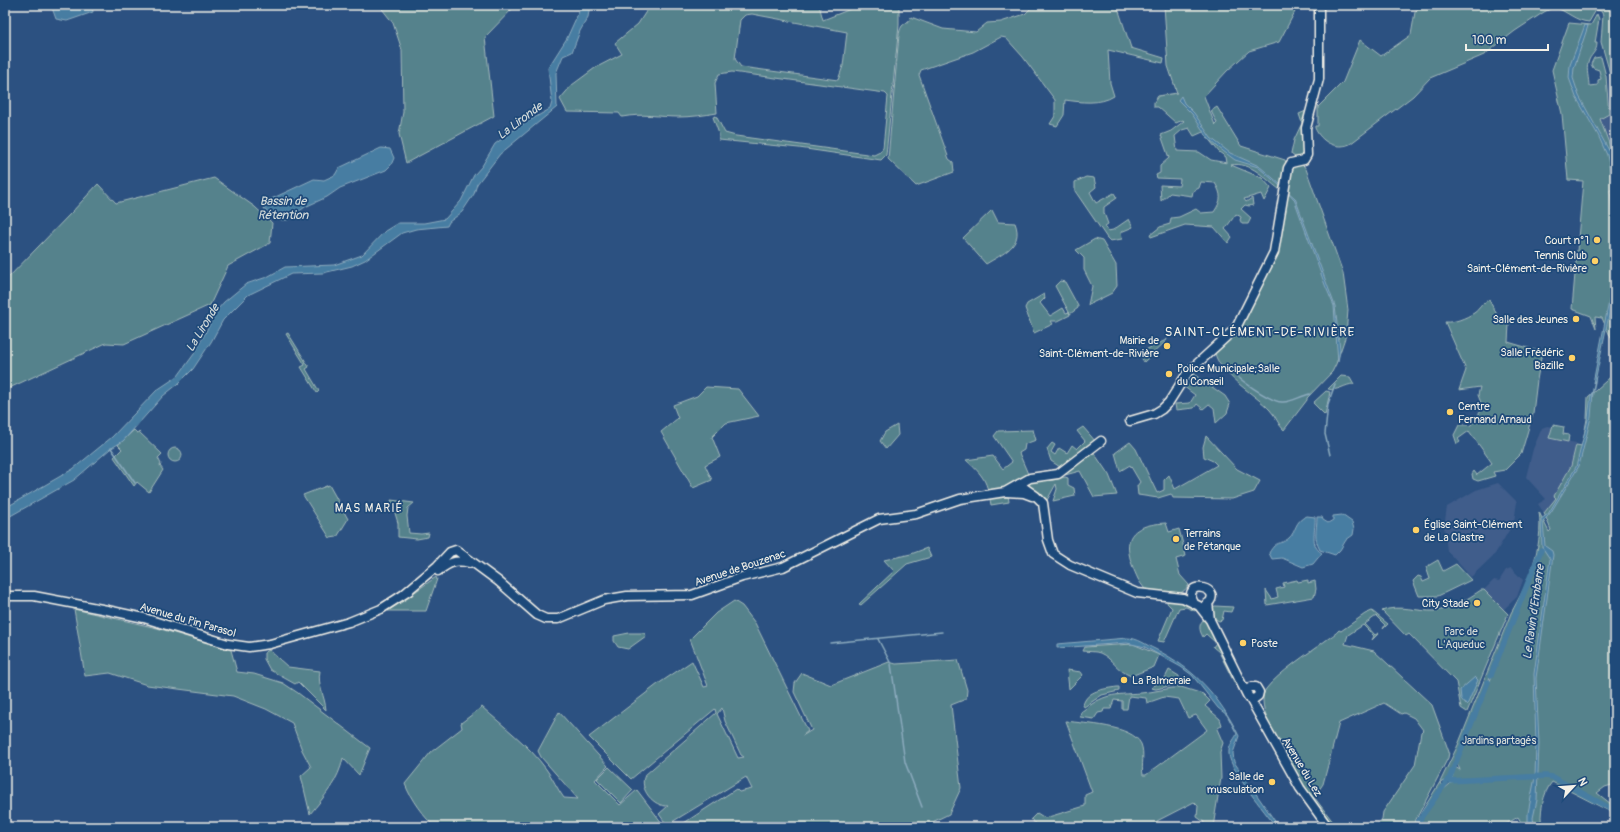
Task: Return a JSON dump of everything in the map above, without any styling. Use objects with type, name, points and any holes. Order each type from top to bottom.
[{"type":"street","points":[[1130,422],[1159,411],[1169,402],[1190,369],[1236,328],[1274,252],[1286,176],[1290,164],[1304,160],[1307,155],[1306,132],[1319,76],[1320,5]]},
{"type":"street","points":[[1101,441],[1058,474],[1030,478],[1022,486],[1041,501],[1045,516],[1050,550],[1058,558],[1094,576],[1137,593],[1179,596],[1192,593],[1198,587],[1206,588],[1211,594],[1208,604],[1210,620]]},
{"type":"street","name":"Avenue de Bouzenac","points":[[454,557],[479,568],[498,581],[537,615],[546,619],[558,619],[596,602],[612,598],[635,596],[685,596],[702,593],[742,577],[789,565],[832,542],[857,525],[876,517],[912,512],[920,513],[960,500],[1005,492],[1022,486]]},
{"type":"street","name":"Avenue du Pin Parasol","points":[[5,596],[26,595],[144,618],[220,642],[249,647],[270,644],[349,622],[381,609],[454,557]]},
{"type":"street","points":[[1192,593],[1191,597],[1196,605],[1210,620]]},
{"type":"street","points":[[1179,596],[1196,605],[1208,604]]},
{"type":"street","name":"Avenue du Lez","points":[[1210,620],[1238,676],[1254,699],[1258,696],[1260,716]]},
{"type":"street","name":"Avenue du Lez","points":[[1249,693],[1300,788],[1328,827]]},
{"type":"shaded area","points":[[1609,114],[1615,131],[1615,144],[1610,146],[1600,118]]},
{"type":"shaded area","points":[[1547,426],[1552,427],[1549,438],[1576,443],[1571,466],[1554,496],[1557,498],[1544,513],[1538,504],[1546,499],[1526,477],[1533,449],[1542,428]]},
{"type":"shaded area","points":[[1498,483],[1517,502],[1514,522],[1495,554],[1471,577],[1447,551],[1444,527],[1447,507],[1476,490]]},
{"type":"shaded area","points":[[1511,568],[1523,580],[1517,597],[1503,610],[1484,590],[1494,580],[1499,581],[1506,570]]},
{"type":"green space","points":[[379,5],[516,5],[485,37],[494,116],[406,163],[399,134],[403,112],[402,50],[393,23]]},
{"type":"green space","points":[[654,5],[819,5],[823,20],[857,5],[899,5],[899,25],[886,155],[881,160],[799,148],[719,140],[719,134],[713,117],[716,116],[725,133],[736,136],[874,155],[880,152],[883,148],[888,96],[885,93],[732,72],[719,74],[715,83],[717,113],[684,117],[644,115],[622,117],[619,113],[567,112],[560,99],[572,85],[595,68],[622,54],[615,43],[638,24],[647,10]],"holes":[[[752,14],[847,32],[843,66],[838,80],[741,67],[735,59],[740,20],[745,15]]]},
{"type":"green space","points":[[1034,5],[1117,5],[1131,48],[1164,58],[1163,63],[1108,50],[1110,83],[1114,96],[1103,101],[1096,102],[1065,100],[1064,115],[1057,126],[1050,124],[1055,116],[1055,100],[1023,57],[1006,38],[1001,37],[973,52],[921,70],[919,75],[949,159],[953,162],[954,172],[916,186],[888,159],[899,36],[902,26],[911,17],[943,29],[976,32],[987,23],[1001,22],[1025,14]]},
{"type":"green space","points":[[1164,5],[1298,6],[1279,42],[1249,51],[1227,71],[1204,96],[1215,125],[1217,123],[1211,111],[1217,107],[1241,146],[1285,160],[1286,163],[1279,189],[1251,168],[1238,164],[1231,165],[1262,178],[1271,188],[1264,201],[1261,194],[1244,199],[1246,202],[1252,198],[1253,205],[1245,205],[1241,209],[1251,218],[1248,224],[1242,224],[1240,220],[1241,217],[1236,214],[1225,229],[1232,237],[1228,243],[1214,227],[1185,225],[1151,237],[1150,235],[1160,227],[1170,224],[1171,218],[1179,217],[1196,209],[1201,213],[1214,212],[1220,201],[1220,194],[1215,183],[1201,182],[1199,188],[1193,191],[1192,196],[1170,193],[1161,201],[1160,185],[1179,186],[1180,179],[1157,178],[1156,175],[1160,173],[1160,166],[1169,158],[1161,135],[1171,131],[1184,121],[1183,120],[1176,123],[1158,107],[1154,107],[1154,102],[1158,96],[1177,93],[1168,66]],"holes":[[[1189,128],[1194,136],[1203,132],[1219,152],[1226,157],[1227,163],[1211,160],[1199,152],[1177,151],[1175,136],[1182,130]]]},
{"type":"green space","points":[[1421,5],[1615,5],[1615,115],[1610,73],[1601,42],[1603,15],[1601,11],[1596,10],[1589,22],[1579,20],[1554,7],[1515,31],[1484,55],[1430,78],[1413,96],[1350,144],[1339,146],[1325,141],[1315,128],[1315,126],[1318,126],[1318,107],[1343,82],[1360,40],[1381,56],[1411,35],[1415,12]]},
{"type":"green space","points":[[1597,14],[1599,19],[1595,43],[1597,43],[1597,46],[1589,60],[1587,72],[1589,86],[1598,85],[1598,80],[1601,79],[1599,70],[1593,68],[1591,64],[1594,58],[1601,57],[1606,76],[1609,114],[1600,119],[1610,146],[1615,151],[1615,190],[1610,190],[1615,241],[1611,277],[1615,277],[1615,341],[1611,338],[1602,318],[1595,317],[1596,329],[1591,316],[1572,309],[1583,181],[1568,180],[1562,114],[1552,70],[1569,23],[1591,25]]},
{"type":"green space","points":[[1306,111],[1309,112],[1305,151],[1302,156],[1296,158],[1291,154],[1294,140],[1302,123],[1299,114]]},
{"type":"green space","points":[[1297,165],[1303,165],[1306,169],[1343,273],[1348,310],[1346,335],[1332,372],[1307,398],[1284,430],[1274,415],[1264,404],[1223,369],[1215,353],[1229,339],[1270,267],[1288,181],[1292,168]]},
{"type":"green space","points":[[1086,177],[1094,178],[1096,187],[1090,192],[1096,203],[1114,193],[1117,198],[1104,207],[1104,213],[1108,224],[1105,226],[1108,231],[1113,230],[1129,219],[1133,227],[1121,232],[1122,239],[1110,241],[1107,238],[1075,191],[1075,182]]},
{"type":"green space","points":[[214,178],[255,207],[272,223],[270,243],[228,266],[210,305],[124,344],[106,343],[5,390],[5,281],[98,184],[116,203]]},
{"type":"green space","points":[[992,210],[998,222],[1015,223],[1017,238],[1005,253],[986,264],[963,238]]},
{"type":"green space","points":[[1095,239],[1102,241],[1116,265],[1117,286],[1112,293],[1088,305],[1092,286],[1084,270],[1084,258],[1076,250]]},
{"type":"green space","points":[[1060,281],[1065,282],[1078,306],[1078,308],[1070,314],[1055,286]]},
{"type":"green space","points":[[1044,294],[1045,298],[1040,303],[1050,316],[1063,308],[1066,313],[1069,312],[1070,315],[1058,321],[1051,321],[1053,324],[1034,333],[1025,308],[1027,304]]},
{"type":"green space","points":[[1489,300],[1501,322],[1509,324],[1508,342],[1542,352],[1533,413],[1521,454],[1505,470],[1493,472],[1495,476],[1478,481],[1473,479],[1472,474],[1474,471],[1477,475],[1492,463],[1469,431],[1458,439],[1460,442],[1457,444],[1454,435],[1459,425],[1471,425],[1483,408],[1478,395],[1480,387],[1459,390],[1466,370],[1445,322],[1456,321],[1467,317]]},
{"type":"green space","points":[[288,333],[309,367],[306,369],[319,391],[317,393],[301,367],[305,365],[286,334]]},
{"type":"green space","points":[[1168,339],[1144,362],[1139,353]]},
{"type":"green space","points":[[1192,373],[1225,396],[1230,404],[1227,413],[1216,423],[1214,408],[1209,404],[1203,409],[1197,404],[1194,408],[1176,410],[1175,404],[1190,403],[1195,395],[1183,386]]},
{"type":"green space","name":"Jardins partagés","points":[[1615,373],[1615,784],[1605,787],[1597,793],[1615,807],[1615,814],[1552,782],[1546,792],[1542,804],[1542,827],[1524,827],[1518,817],[1501,827],[1418,827],[1421,813],[1440,782],[1458,745],[1511,613],[1529,577],[1537,551],[1539,538],[1539,512],[1549,532],[1551,530],[1544,513],[1556,498],[1554,496],[1571,466],[1576,445],[1582,446],[1587,419],[1588,397]],"holes":[[[1515,615],[1516,616],[1457,763],[1460,770],[1455,767],[1452,779],[1456,782],[1451,783],[1444,789],[1440,783],[1448,779],[1452,771]]]},
{"type":"green space","points":[[1341,376],[1350,377],[1354,384],[1338,389],[1328,389]]},
{"type":"green space","points":[[706,387],[738,389],[759,416],[726,423],[712,437],[720,457],[705,465],[712,480],[693,488],[661,432],[678,418],[673,405],[697,396]]},
{"type":"green space","points":[[1326,391],[1330,392],[1325,415],[1313,403]]},
{"type":"green space","points":[[897,425],[898,435],[886,449],[880,441],[885,432]]},
{"type":"green space","points":[[1553,425],[1564,427],[1563,434],[1569,435],[1568,442],[1549,438]]},
{"type":"green space","points":[[1083,427],[1096,442],[1065,465],[1063,464],[1060,467],[1051,461],[1047,449],[1052,443],[1055,445],[1051,452],[1055,455],[1059,448],[1067,453],[1072,445],[1077,449],[1085,441],[1077,431]]},
{"type":"green space","points":[[134,430],[137,433],[139,432],[162,454],[158,458],[161,464],[160,466],[163,470],[149,492],[137,482],[134,486],[114,457],[122,449],[118,445]]},
{"type":"green space","points":[[1033,430],[1036,440],[1025,444],[1024,450],[1019,453],[1028,474],[1007,487],[1009,502],[991,505],[984,480],[977,470],[966,460],[993,456],[1003,469],[1012,462],[994,436],[998,431]]},
{"type":"green space","points":[[1206,436],[1237,469],[1260,481],[1254,492],[1232,499],[1173,498],[1171,494],[1158,498],[1138,495],[1137,486],[1140,482],[1130,465],[1120,471],[1115,453],[1130,442],[1136,449],[1157,493],[1164,490],[1164,480],[1169,475],[1175,489],[1217,465],[1213,461],[1204,457],[1203,447]]},
{"type":"green space","points":[[172,448],[178,448],[182,452],[182,458],[178,462],[172,462],[168,458],[168,452]]},
{"type":"green space","points":[[1092,450],[1109,475],[1117,495],[1094,497],[1080,471],[1065,475],[1063,473]]},
{"type":"green space","points":[[1065,477],[1068,478],[1068,485],[1074,488],[1075,496],[1053,501],[1057,489],[1056,484],[1046,502],[1038,492],[1027,485],[1029,481],[1053,480]]},
{"type":"green space","points":[[329,485],[348,519],[337,537],[330,538],[303,495]]},
{"type":"green space","points":[[391,500],[414,503],[408,508],[407,516],[409,533],[429,533],[428,537],[417,539],[398,537],[398,523]]},
{"type":"green space","points":[[1166,523],[1169,532],[1179,529],[1186,556],[1176,559],[1180,575],[1189,585],[1185,590],[1176,595],[1148,595],[1138,579],[1133,567],[1128,547],[1130,539],[1134,533],[1141,528]]},
{"type":"green space","points":[[927,548],[931,557],[907,564],[861,605],[859,604],[894,571],[884,560],[911,554]]},
{"type":"green space","points":[[1438,560],[1443,571],[1456,564],[1471,580],[1438,596],[1419,596],[1413,581],[1418,576],[1421,577],[1423,582],[1430,579],[1426,567]]},
{"type":"green space","points":[[436,577],[437,579],[426,611],[388,611]]},
{"type":"green space","points":[[1297,580],[1298,582],[1308,580],[1308,583],[1315,581],[1316,589],[1314,597],[1267,605],[1266,590],[1272,599],[1278,597],[1276,589],[1284,587],[1283,583]]},
{"type":"green space","name":"Parc de L'Aqueduc","points":[[1481,590],[1484,590],[1508,614],[1467,712],[1461,708],[1456,682],[1409,634],[1406,636],[1382,611],[1394,608],[1429,611],[1441,610],[1471,597]]},
{"type":"green space","points":[[1168,599],[1185,602],[1197,608],[1195,611],[1186,607],[1179,608],[1164,642],[1158,641],[1172,608],[1167,603]]},
{"type":"green space","points":[[734,601],[742,606],[755,623],[808,731],[802,736],[812,730],[794,692],[795,683],[802,673],[831,685],[889,662],[896,664],[958,660],[967,690],[966,699],[951,705],[961,788],[949,814],[922,827],[684,827],[684,823],[736,789],[739,792],[752,789],[746,777],[667,825],[659,814],[668,806],[658,804],[649,796],[644,786],[643,780],[645,775],[716,713],[715,709],[631,779],[589,737],[658,684],[692,661],[704,687],[708,686],[690,639],[716,613]],"holes":[[[722,708],[725,721],[741,755],[744,757],[738,758],[717,714]]]},
{"type":"green space","points":[[1215,606],[1233,607],[1231,612],[1224,611],[1222,620],[1219,621],[1214,617],[1212,609]]},
{"type":"green space","points":[[74,609],[157,628],[231,650],[237,672],[254,674],[283,683],[370,748],[359,775],[343,758],[338,774],[326,795],[310,814],[301,776],[311,767],[302,750],[292,723],[266,709],[233,696],[147,685],[110,673],[85,676]]},
{"type":"green space","points":[[1372,611],[1388,624],[1383,629],[1385,625],[1376,616],[1365,624],[1375,635],[1379,633],[1372,640],[1374,636],[1363,625],[1348,635],[1345,644],[1374,651],[1432,705],[1449,752],[1448,758],[1412,827],[1376,827],[1382,819],[1383,812],[1415,765],[1421,732],[1423,730],[1414,718],[1404,713],[1401,714],[1384,703],[1339,723],[1323,784],[1314,797],[1337,827],[1333,827],[1313,800],[1275,738],[1267,718],[1263,701],[1266,689],[1286,670],[1339,630],[1341,631],[1365,614]]},
{"type":"green space","points":[[1205,618],[1238,684],[1236,686],[1219,652],[1213,647],[1216,643],[1206,634],[1203,637],[1200,625]]},
{"type":"green space","points":[[629,633],[644,633],[646,636],[628,649],[618,647],[614,641],[614,636]]},
{"type":"green space","points":[[1133,644],[1159,655],[1154,667],[1131,676],[1122,671],[1104,655],[1096,652],[1083,651],[1085,647]]},
{"type":"green space","points":[[269,650],[288,667],[320,671],[320,686],[326,710],[298,682],[295,684],[270,670],[264,659],[264,653]]},
{"type":"green space","points":[[1067,670],[1081,672],[1083,675],[1069,689]]},
{"type":"green space","points":[[1169,670],[1179,676],[1179,684],[1156,689],[1151,688],[1165,678]]},
{"type":"green space","points":[[1119,687],[1119,691],[1102,695],[1084,707],[1083,705],[1085,700],[1092,693]]},
{"type":"green space","points":[[1181,687],[1203,694],[1210,701],[1205,706],[1220,719],[1222,725],[1217,729],[1223,743],[1220,752],[1221,778],[1213,827],[1203,827],[1204,822],[1197,817],[1198,806],[1194,802],[1157,821],[1156,827],[1038,827],[1031,819],[1037,813],[1045,818],[1085,806],[1085,795],[1092,792],[1066,721],[1107,726],[1128,733],[1136,738],[1141,744],[1143,756],[1143,775],[1146,775],[1207,730],[1196,715],[1188,718],[1179,699],[1164,697],[1147,703],[1146,698],[1129,696],[1127,709],[1122,709],[1122,701],[1114,700],[1111,709],[1104,709],[1103,712],[1098,713],[1094,719],[1080,717],[1081,712],[1096,701],[1109,696]]},
{"type":"green space","points":[[482,707],[532,752],[548,772],[564,798],[578,799],[541,757],[538,751],[559,712],[608,766],[595,780],[620,805],[637,790],[665,827],[435,827],[418,807],[405,784],[431,752],[462,728],[461,723]]},
{"type":"green space","points":[[609,767],[633,790],[621,803],[597,779]]},
{"type":"water","points":[[51,5],[92,5],[93,12],[67,21],[56,19]]},
{"type":"water","points":[[582,5],[590,5],[588,17],[580,31],[572,52],[563,56],[556,73],[557,107],[500,154],[477,184],[474,194],[462,212],[449,222],[447,226],[416,229],[402,233],[365,260],[352,266],[323,273],[291,274],[248,295],[223,320],[211,342],[193,369],[163,396],[123,441],[110,449],[74,480],[5,519],[5,508],[73,469],[112,437],[157,390],[178,376],[194,354],[218,309],[224,302],[246,284],[267,277],[285,267],[334,265],[362,255],[385,231],[398,223],[424,223],[445,219],[461,201],[474,175],[482,166],[495,144],[518,127],[550,109],[552,102],[548,68],[567,38]]},
{"type":"water","points":[[1585,25],[1588,26],[1574,68],[1573,78],[1579,96],[1611,154],[1615,170],[1615,195],[1607,155],[1598,135],[1576,97],[1569,78],[1570,65]]},
{"type":"water","points":[[1181,96],[1184,103],[1194,113],[1211,138],[1230,153],[1259,166],[1281,185],[1280,186],[1258,167],[1235,160],[1219,148],[1208,138],[1192,114],[1178,100]]},
{"type":"water","name":"Bassin de Rétention","points":[[381,148],[390,149],[394,158],[391,165],[386,170],[340,188],[327,197],[305,207],[288,220],[278,220],[264,209],[269,200],[314,179],[324,180],[335,175],[339,168]]},
{"type":"water","points":[[1287,191],[1295,198],[1335,306],[1340,350],[1338,362],[1334,306],[1294,199]]},
{"type":"water","points":[[1612,286],[1615,287],[1595,381],[1593,383]]},
{"type":"water","points":[[1593,392],[1591,417],[1579,466],[1551,512],[1543,522],[1545,546],[1552,551],[1553,555],[1536,678],[1539,743],[1537,800],[1533,818],[1534,824],[1528,827],[1528,813],[1535,777],[1536,744],[1534,674],[1550,559],[1542,547],[1541,519],[1548,514],[1576,467],[1588,419],[1591,394]]},
{"type":"water","points":[[1342,515],[1352,522],[1354,529],[1353,535],[1346,540],[1335,555],[1320,550],[1316,538],[1317,517],[1322,517],[1323,520],[1328,523],[1333,520],[1333,516]]},
{"type":"water","points":[[1307,516],[1315,517],[1314,542],[1318,550],[1322,553],[1313,564],[1303,567],[1282,558],[1272,559],[1269,553],[1274,546],[1289,538],[1298,523]]},
{"type":"water","points":[[1127,638],[1142,642],[1169,657],[1194,675],[1215,697],[1232,722],[1239,736],[1233,753],[1234,762],[1279,827],[1276,827],[1235,770],[1229,754],[1229,748],[1237,734],[1227,715],[1218,708],[1192,675],[1181,667],[1145,647],[1127,643],[1057,648],[1057,644]]},
{"type":"water","points":[[1475,677],[1478,680],[1466,705],[1461,699],[1460,690]]},
{"type":"waterway","points":[[1229,367],[1238,377],[1254,389],[1278,401],[1290,401],[1310,394]]},
{"type":"waterway","name":"Le Ravin d'Embarre","points":[[1592,395],[1595,381]]},
{"type":"waterway","points":[[1330,455],[1325,434],[1328,404],[1335,384]]},
{"type":"waterway","points":[[111,448],[135,483]]},
{"type":"waterway","points":[[1491,675],[1541,550]]},
{"type":"waterway","points":[[830,643],[942,632]]},
{"type":"waterway","points":[[878,639],[891,664],[905,762],[922,807]]},
{"type":"waterway","points":[[1422,816],[1450,777],[1488,682]]},
{"type":"waterway","name":"Le Ravin d'Embarre","points":[[1448,781],[1546,776],[1552,777],[1615,811]]},
{"type":"waterway","points":[[1415,827],[1421,818]]},
{"type":"place","name":"Court n°1","points":[[1597,240]]},
{"type":"place","name":"Tennis Club Saint-Clément-de-Rivière","points":[[1595,261]]},
{"type":"place","name":"Salle des Jeunes","points":[[1576,319]]},
{"type":"place","name":"Mairie de Saint-Clément-de-Rivière","points":[[1167,346]]},
{"type":"place","name":"Salle Frédéric Bazille","points":[[1572,358]]},
{"type":"place","name":"Police Municipale;Salle du Conseil","points":[[1169,374]]},
{"type":"place","name":"Centre Fernand Arnaud","points":[[1450,412]]},
{"type":"place","name":"Église Saint-Clément de La Clastre","points":[[1416,530]]},
{"type":"place","name":"Terrains de Pétanque","points":[[1176,539]]},
{"type":"place","name":"City Stade","points":[[1477,603]]},
{"type":"place","name":"Poste","points":[[1243,643]]},
{"type":"place","name":"La Palmeraie","points":[[1124,680]]},
{"type":"place","name":"Salle de musculation","points":[[1272,782]]},
{"type":"district","name":"SAINT-CLÉMENT-DE-RIVIÈRE","points":[[1260,332]]},
{"type":"district","name":"MAS MARIÉ","points":[[369,508]]},
{"type":"water label","name":"La Lironde","points":[[520,121]]},
{"type":"water label","name":"La Lironde","points":[[203,328]]}]
